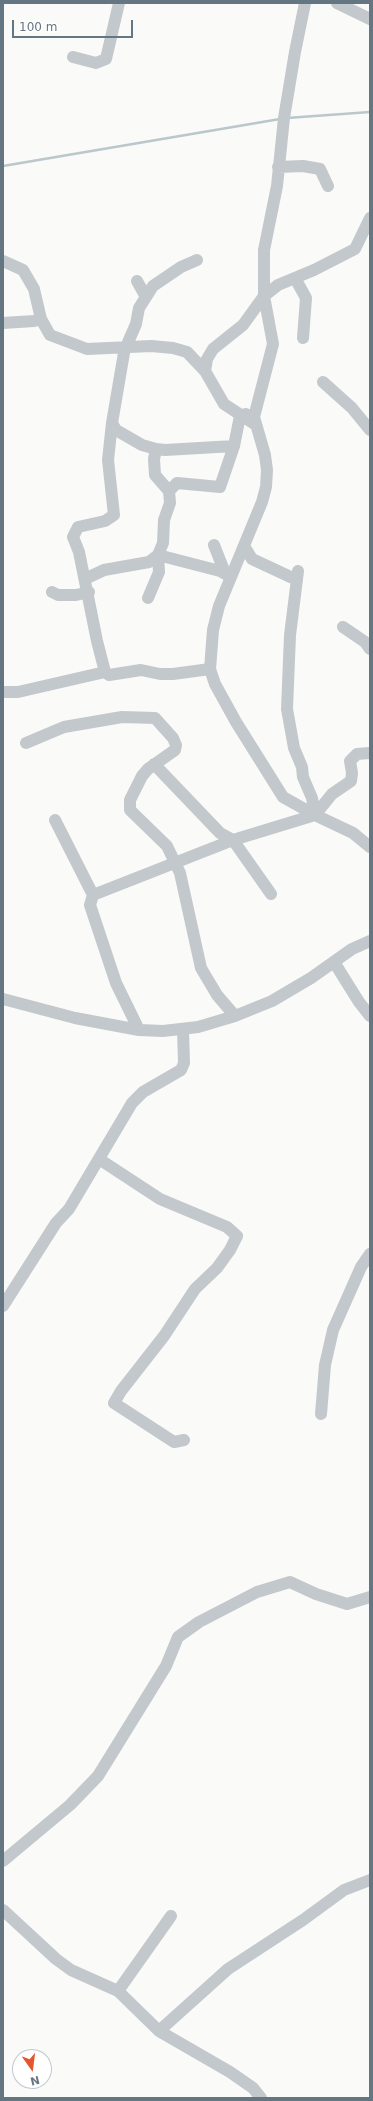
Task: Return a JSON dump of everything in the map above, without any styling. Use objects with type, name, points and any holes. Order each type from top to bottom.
[{"type":"street","points":[[73,57],[96,63],[106,59],[119,3]]},
{"type":"street","points":[[337,3],[370,19]]},
{"type":"street","points":[[309,4],[295,52],[276,186],[264,250],[264,296],[273,344],[254,417],[265,455],[267,470],[266,487],[244,546],[228,575],[213,630],[210,669],[215,684],[222,697],[282,796],[315,815],[353,833],[370,847]]},
{"type":"street","points":[[278,167],[303,166],[320,169],[328,186]]},
{"type":"street","points":[[205,371],[207,359],[213,348],[243,325],[264,296],[278,285],[355,248],[370,218]]},
{"type":"street","points":[[105,672],[97,641],[89,592],[79,552],[73,537],[78,527],[106,521],[114,516],[108,460],[112,423],[125,347],[136,324],[139,308],[153,286],[167,275],[197,260]]},
{"type":"street","points":[[3,261],[23,270],[34,289],[41,319],[50,335],[87,349],[158,347],[187,352],[205,371],[224,404],[240,416],[256,425]]},
{"type":"street","points":[[295,278],[306,298],[303,338]]},
{"type":"street","points":[[137,281],[146,297]]},
{"type":"street","points":[[3,323],[34,321],[41,319]]},
{"type":"street","points":[[322,382],[352,408],[370,430]]},
{"type":"street","points":[[240,416],[256,410]]},
{"type":"street","points":[[169,491],[178,483],[220,487],[234,446],[240,416]]},
{"type":"street","points":[[112,423],[116,430],[142,445],[156,449],[165,450],[234,446]]},
{"type":"street","points":[[148,598],[158,572],[158,555],[163,543],[164,520],[170,503],[169,491],[155,475],[154,459],[156,449]]},
{"type":"street","points":[[214,545],[228,575]]},
{"type":"street","points":[[244,546],[252,559],[298,575],[289,648],[287,709],[294,748],[302,767],[303,777],[312,798],[315,815]]},
{"type":"street","points":[[85,578],[104,570],[149,562],[158,555]]},
{"type":"street","points":[[158,555],[228,575]]},
{"type":"street","points":[[52,592],[76,595],[89,592]]},
{"type":"street","points":[[343,628],[365,642],[370,649]]},
{"type":"street","points":[[3,692],[18,692],[105,672],[109,675],[116,675],[141,670],[160,674],[210,669]]},
{"type":"street","points":[[26,743],[64,727],[122,717],[154,718],[173,738],[176,745],[175,750],[154,764],[142,776],[130,800],[130,810],[167,846],[180,873],[201,968],[217,995],[235,1016]]},
{"type":"street","points":[[93,895],[176,864],[233,840],[315,815],[332,794],[351,781],[352,773],[350,761],[357,754],[370,753]]},
{"type":"street","points":[[154,764],[220,833],[233,840],[271,894]]},
{"type":"street","points":[[55,820],[93,895],[90,905],[116,983],[139,1030]]},
{"type":"street","points":[[3,999],[75,1018],[139,1030],[163,1031],[198,1027],[235,1016],[272,1001],[352,949],[370,941]]},
{"type":"street","points":[[334,962],[359,1002],[370,1016]]},
{"type":"street","points":[[3,1306],[56,1223],[70,1210],[132,1103],[142,1092],[181,1070],[184,1063],[182,1029]]},
{"type":"street","points":[[99,1159],[160,1199],[227,1227],[237,1236],[230,1250],[217,1268],[195,1289],[164,1336],[125,1386],[114,1403],[174,1442],[184,1440]]},
{"type":"street","points":[[321,1414],[325,1365],[333,1330],[361,1267],[370,1254]]},
{"type":"street","points":[[3,1861],[70,1805],[98,1776],[166,1666],[178,1637],[199,1622],[257,1592],[290,1582],[316,1594],[347,1604],[370,1597]]},
{"type":"street","points":[[159,2031],[228,1969],[304,1920],[344,1890],[370,1880]]},
{"type":"street","points":[[3,1910],[56,1959],[71,1970],[118,1991],[159,2031],[230,2072],[253,2088],[261,2098]]},
{"type":"street","points":[[118,1991],[171,1916]]},
{"type":"waterway","points":[[287,118],[370,112]]},
{"type":"waterway","points":[[3,166],[280,119]]}]
